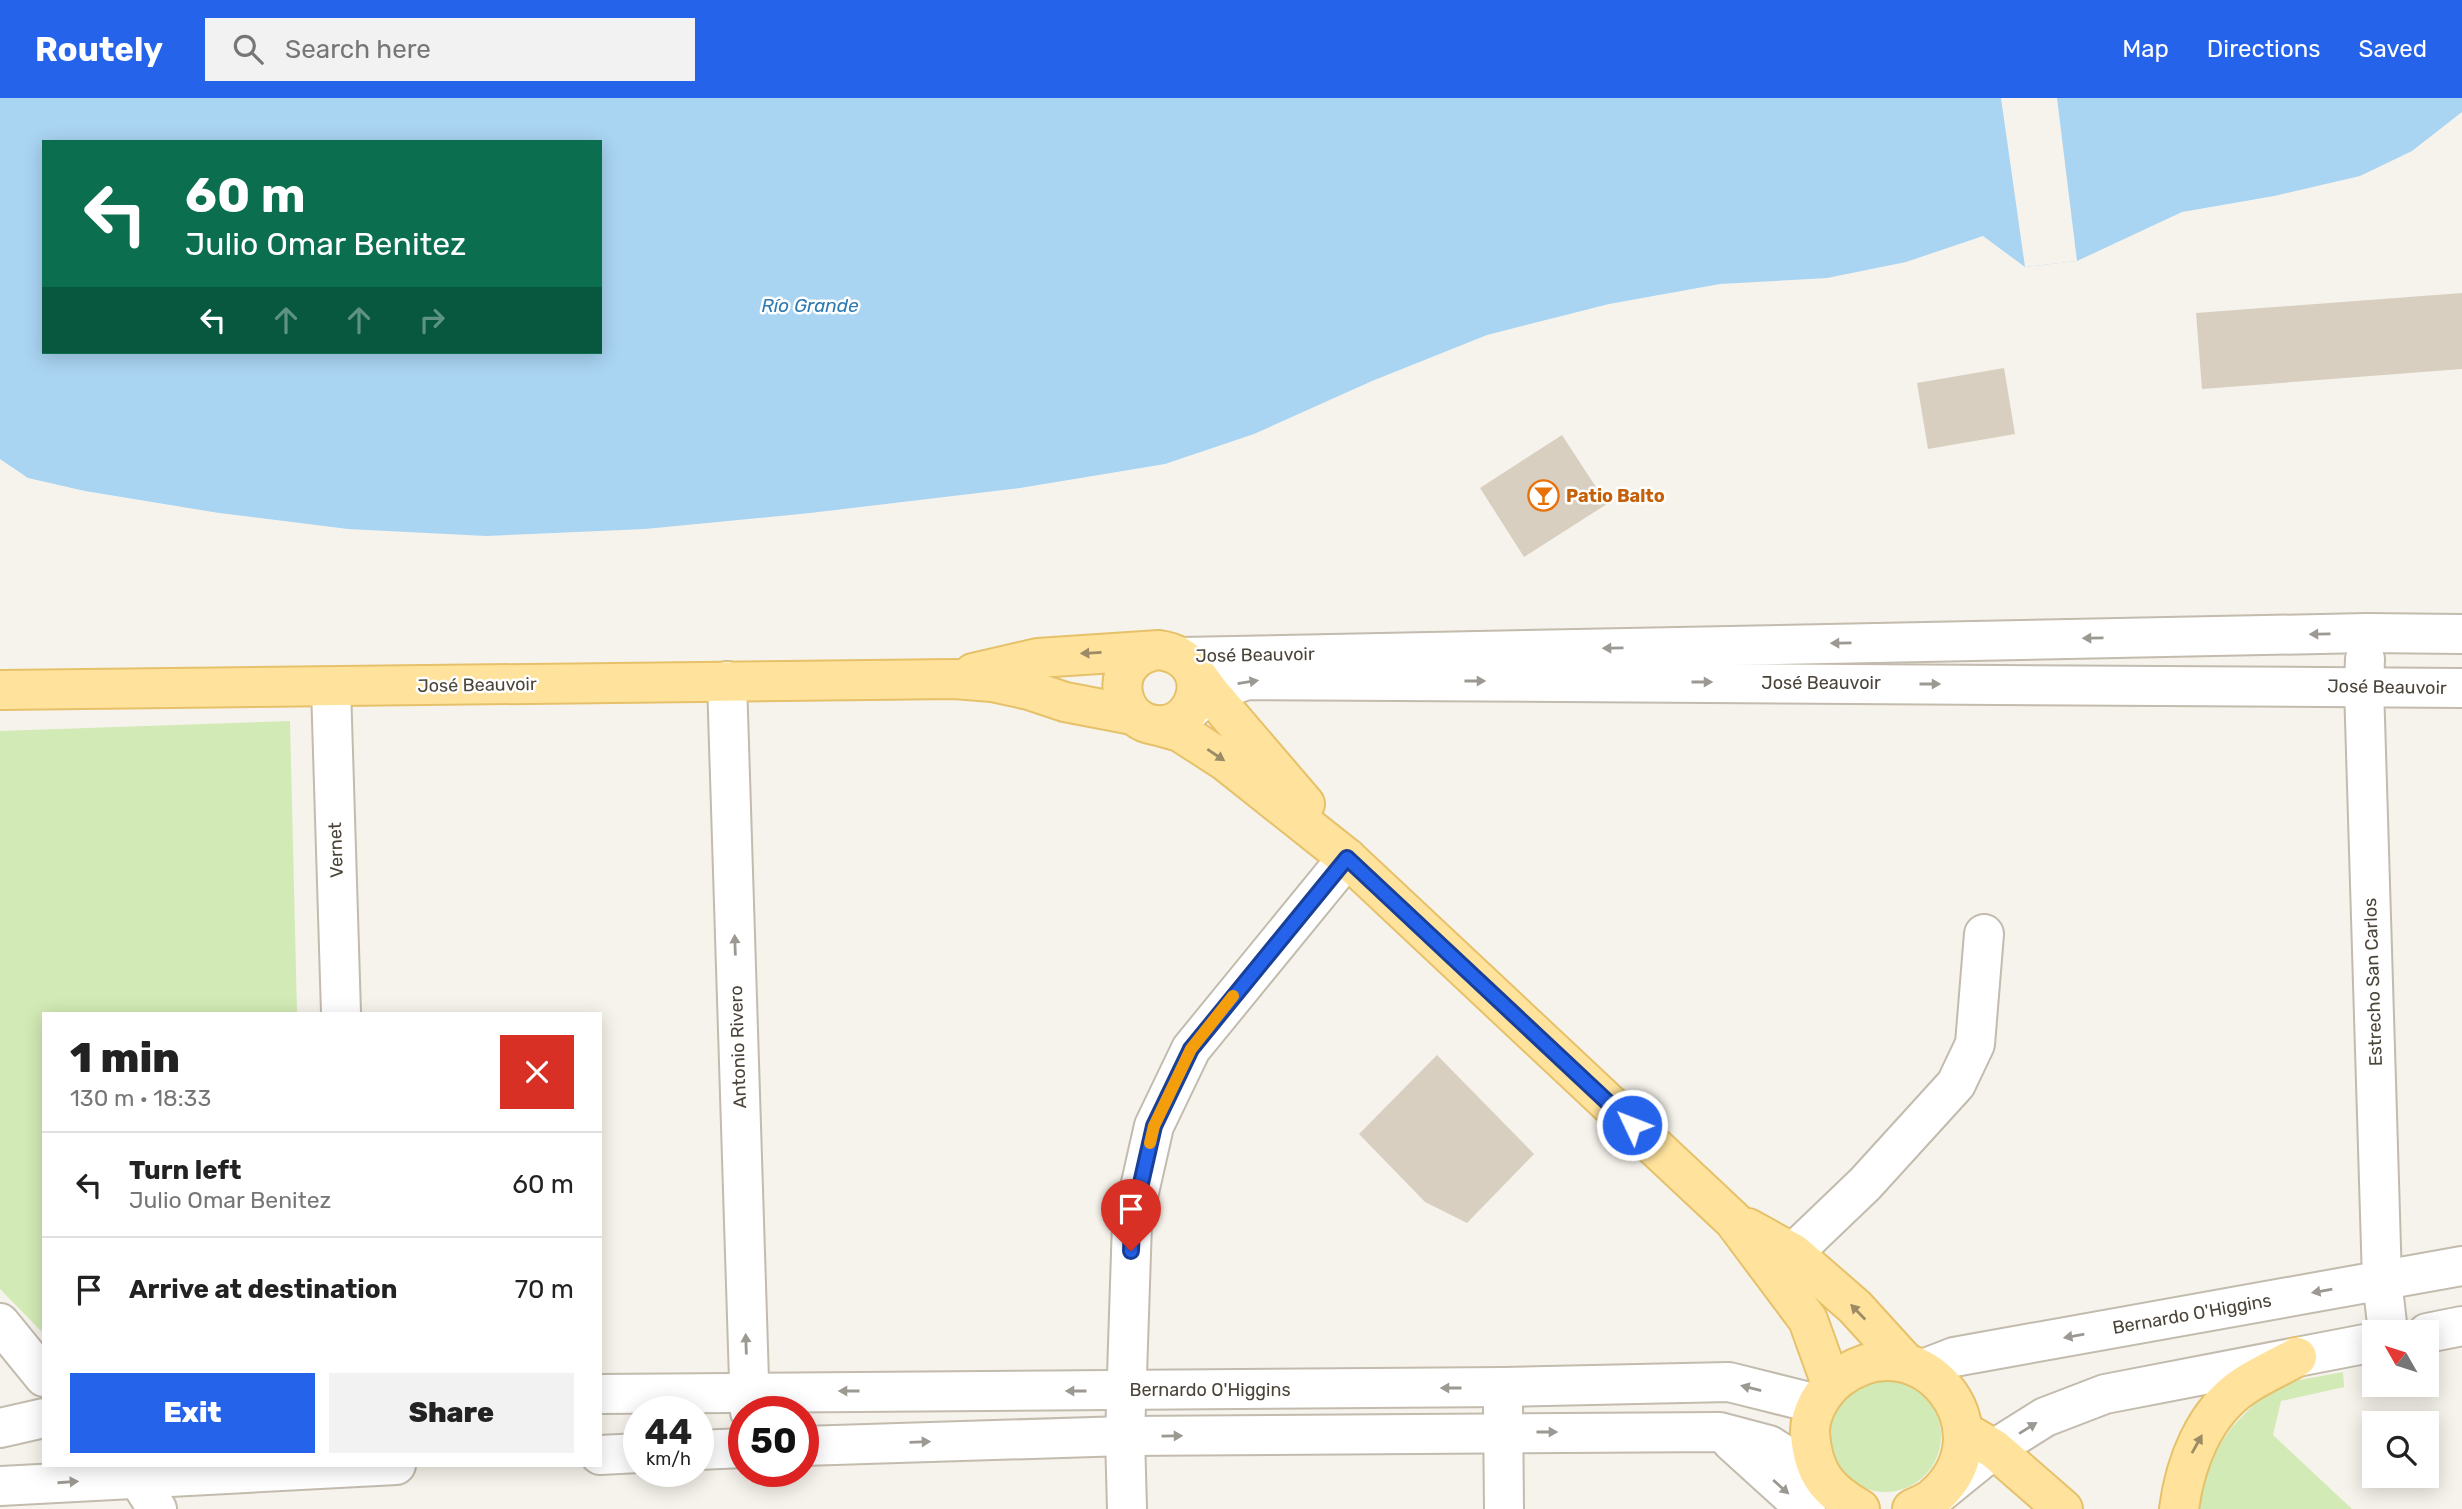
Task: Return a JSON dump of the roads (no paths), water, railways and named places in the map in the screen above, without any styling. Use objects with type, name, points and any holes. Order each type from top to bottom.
[{"type":"main road","name":"José Beauvoir","points":[[954,679],[995,666],[1038,658],[1174,688]]},
{"type":"main road","name":"José Beauvoir","points":[[0,690],[954,679],[992,682],[1065,702],[1174,688]]},
{"type":"main road","points":[[1174,688],[1290,783],[1347,858]]},
{"type":"main road","points":[[1174,688],[1180,732],[1225,761],[1347,858],[1734,1220],[1808,1320],[1824,1394]]},
{"type":"main road","points":[[1734,1220],[1793,1253],[1855,1307],[1914,1365],[1942,1384],[1979,1440],[2063,1509]]},
{"type":"main road","points":[[2179,1509],[2192,1452],[2214,1415],[2242,1387],[2297,1357]]},
{"type":"main road","points":[[1834,1500],[1812,1454],[1810,1428],[1824,1394],[1851,1369],[1875,1361],[1914,1365]]},
{"type":"street","name":"José Beauvoir","points":[[1174,688],[2367,633],[2462,634]]},
{"type":"street","name":"Estrecho San Carlos","points":[[2367,633],[2364,686],[2382,1280],[2387,1320]]},
{"type":"street","name":"José Beauvoir","points":[[1174,688],[1247,680],[2462,688]]},
{"type":"street","name":"Antonio Rivero","points":[[727,681],[749,1396]]},
{"type":"street","name":"Vernet","points":[[331,687],[341,1012]]},
{"type":"street","points":[[1127,1509],[1125,1436],[1132,1223],[1154,1126],[1191,1049],[1347,858]]},
{"type":"street","points":[[1793,1253],[1865,1184],[1956,1084],[1975,1044],[1984,934]]},
{"type":"street","name":"Bernardo O'Higgins","points":[[1914,1365],[2462,1266]]},
{"type":"street","points":[[0,1323],[42,1375]]},
{"type":"street","points":[[2440,1330],[2462,1326]]},
{"type":"street","points":[[1923,1503],[1979,1440],[2105,1394],[2362,1344]]},
{"type":"street","name":"Bernardo O'Higgins","points":[[819,1400],[1127,1391],[1729,1382],[1824,1394]]},
{"type":"street","points":[[1504,1387],[1504,1509]]},
{"type":"street","name":"Bernardo O'Higgins","points":[[602,1394],[728,1401]]},
{"type":"street","points":[[0,1428],[42,1418]]},
{"type":"street","points":[[819,1446],[1125,1436],[1720,1432],[1769,1445],[1834,1500]]},
{"type":"street","points":[[602,1455],[623,1454]]},
{"type":"street","points":[[0,1486],[130,1471],[307,1467]]},
{"type":"street","points":[[130,1471],[157,1509]]},
{"type":"water","name":"Río Grande","points":[[0,98],[2462,98],[2462,112],[2412,151],[2360,176],[2274,196],[2182,212],[2077,261],[2025,267],[1983,236],[1906,262],[1827,278],[1720,284],[1609,304],[1487,335],[1372,381],[1254,434],[1165,464],[1020,488],[645,529],[486,536],[348,529],[219,513],[85,491],[28,478],[0,459]]},
{"type":"place","name":"Patio Balto","points":[[1543,496]]}]
